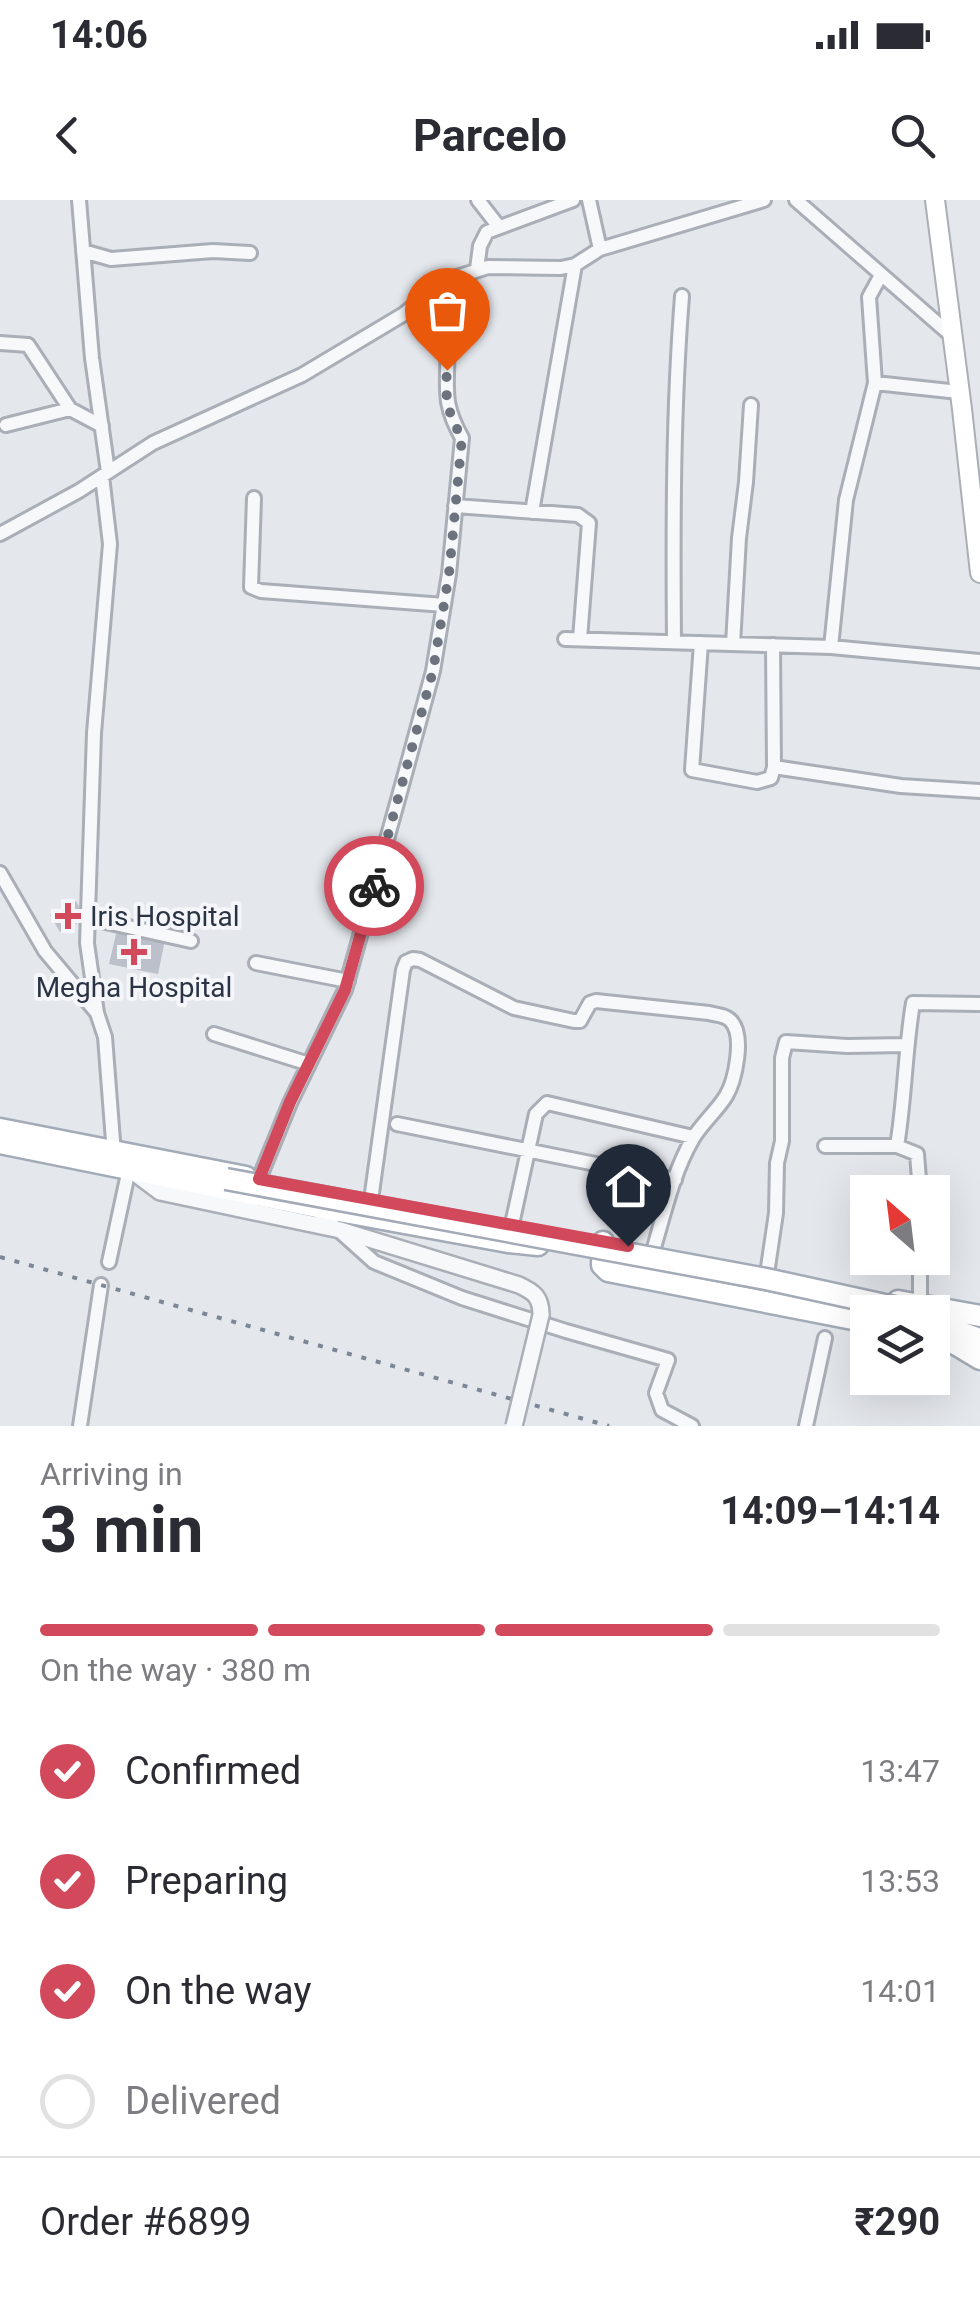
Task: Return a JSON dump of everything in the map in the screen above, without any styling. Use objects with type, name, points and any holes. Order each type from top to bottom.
[{"type":"main road","points":[[934,200],[980,573]]},
{"type":"main road","points":[[0,1129],[312,1206],[510,1233]]},
{"type":"main road","points":[[0,1143],[259,1179],[371,1200],[850,1318]]},
{"type":"main road","points":[[122,1160],[850,1297]]},
{"type":"main road","points":[[604,1256],[653,1251],[850,1295]]},
{"type":"main road","points":[[604,1256],[730,1277],[850,1304]]},
{"type":"main road","points":[[950,1315],[980,1316]]},
{"type":"main road","points":[[950,1320],[980,1327]]},
{"type":"main road","points":[[950,1325],[980,1338]]},
{"type":"main road","points":[[950,1343],[980,1360]]},
{"type":"street","points":[[79,200],[110,544],[94,733],[87,944],[106,1038],[122,1160],[109,1262]]},
{"type":"street","points":[[478,200],[499,227]]},
{"type":"street","points":[[478,269],[480,246],[487,232],[574,200]]},
{"type":"street","points":[[590,200],[600,249]]},
{"type":"street","points":[[0,534],[79,492],[153,443],[302,375],[404,314],[444,281],[488,267],[576,266],[600,249],[764,200]]},
{"type":"street","points":[[803,202],[952,336]]},
{"type":"street","points":[[83,251],[111,259],[212,251],[250,253]]},
{"type":"street","points":[[532,512],[576,266]]},
{"type":"street","points":[[832,646],[846,500],[875,383],[869,297],[882,274]]},
{"type":"street","points":[[259,1179],[290,1102],[348,980],[433,671],[462,438],[451,419],[446,398],[444,281]]},
{"type":"street","points":[[674,642],[673,488],[682,296]]},
{"type":"street","points":[[0,342],[28,344],[70,409],[102,426]]},
{"type":"street","points":[[875,383],[960,392]]},
{"type":"street","points":[[734,644],[752,405]]},
{"type":"street","points":[[6,425],[70,409]]},
{"type":"street","points":[[254,498],[251,587],[444,605]]},
{"type":"street","points":[[455,506],[578,515],[589,523],[572,639],[832,646],[980,661]]},
{"type":"street","points":[[700,643],[692,770],[758,782],[772,778],[774,767],[773,645]]},
{"type":"street","points":[[774,767],[901,786],[980,791]]},
{"type":"street","points":[[0,873],[44,951],[98,1013]]},
{"type":"street","points":[[88,918],[191,940]]},
{"type":"street","points":[[371,1200],[406,962],[429,962],[514,1008],[574,1021],[580,1021],[590,1002],[596,1001],[721,1015],[731,1021],[735,1030],[738,1052],[732,1084],[693,1138],[653,1251]]},
{"type":"street","points":[[256,963],[348,980]]},
{"type":"street","points":[[896,1146],[904,1103],[912,1003],[980,1004]]},
{"type":"street","points":[[214,1034],[309,1064]]},
{"type":"street","points":[[767,1274],[782,1140],[782,1058],[786,1042],[906,1045]]},
{"type":"street","points":[[510,1233],[536,1114],[547,1104],[693,1138]]},
{"type":"street","points":[[397,1124],[675,1180]]},
{"type":"street","points":[[825,1146],[896,1146],[917,1154],[919,1175]]},
{"type":"street","points":[[122,1160],[160,1192],[340,1230],[533,1292],[541,1302],[541,1315],[514,1426]]},
{"type":"street","points":[[312,1206],[374,1262],[446,1292],[566,1332],[668,1360],[656,1392],[662,1410],[692,1426]]},
{"type":"street","points":[[80,1426],[101,1285]]},
{"type":"street","points":[[806,1426],[826,1338]]},
{"type":"building","points":[[76,901],[85,919],[60,932],[50,915]]},
{"type":"building","points":[[117,930],[165,940],[158,974],[109,964]]},
{"type":"railway","points":[[0,1257],[609,1426]]},
{"type":"way so far","points":[[374,886],[433,671],[449,574],[462,438],[451,419],[446,398],[447,370]]},
{"type":"place","name":"Iris Hospital","points":[[68,916]]},
{"type":"place","name":"Megha Hospital","points":[[134,952]]},
{"type":"route","points":[[374,886],[345,990],[290,1102],[259,1179],[628,1246]]}]
